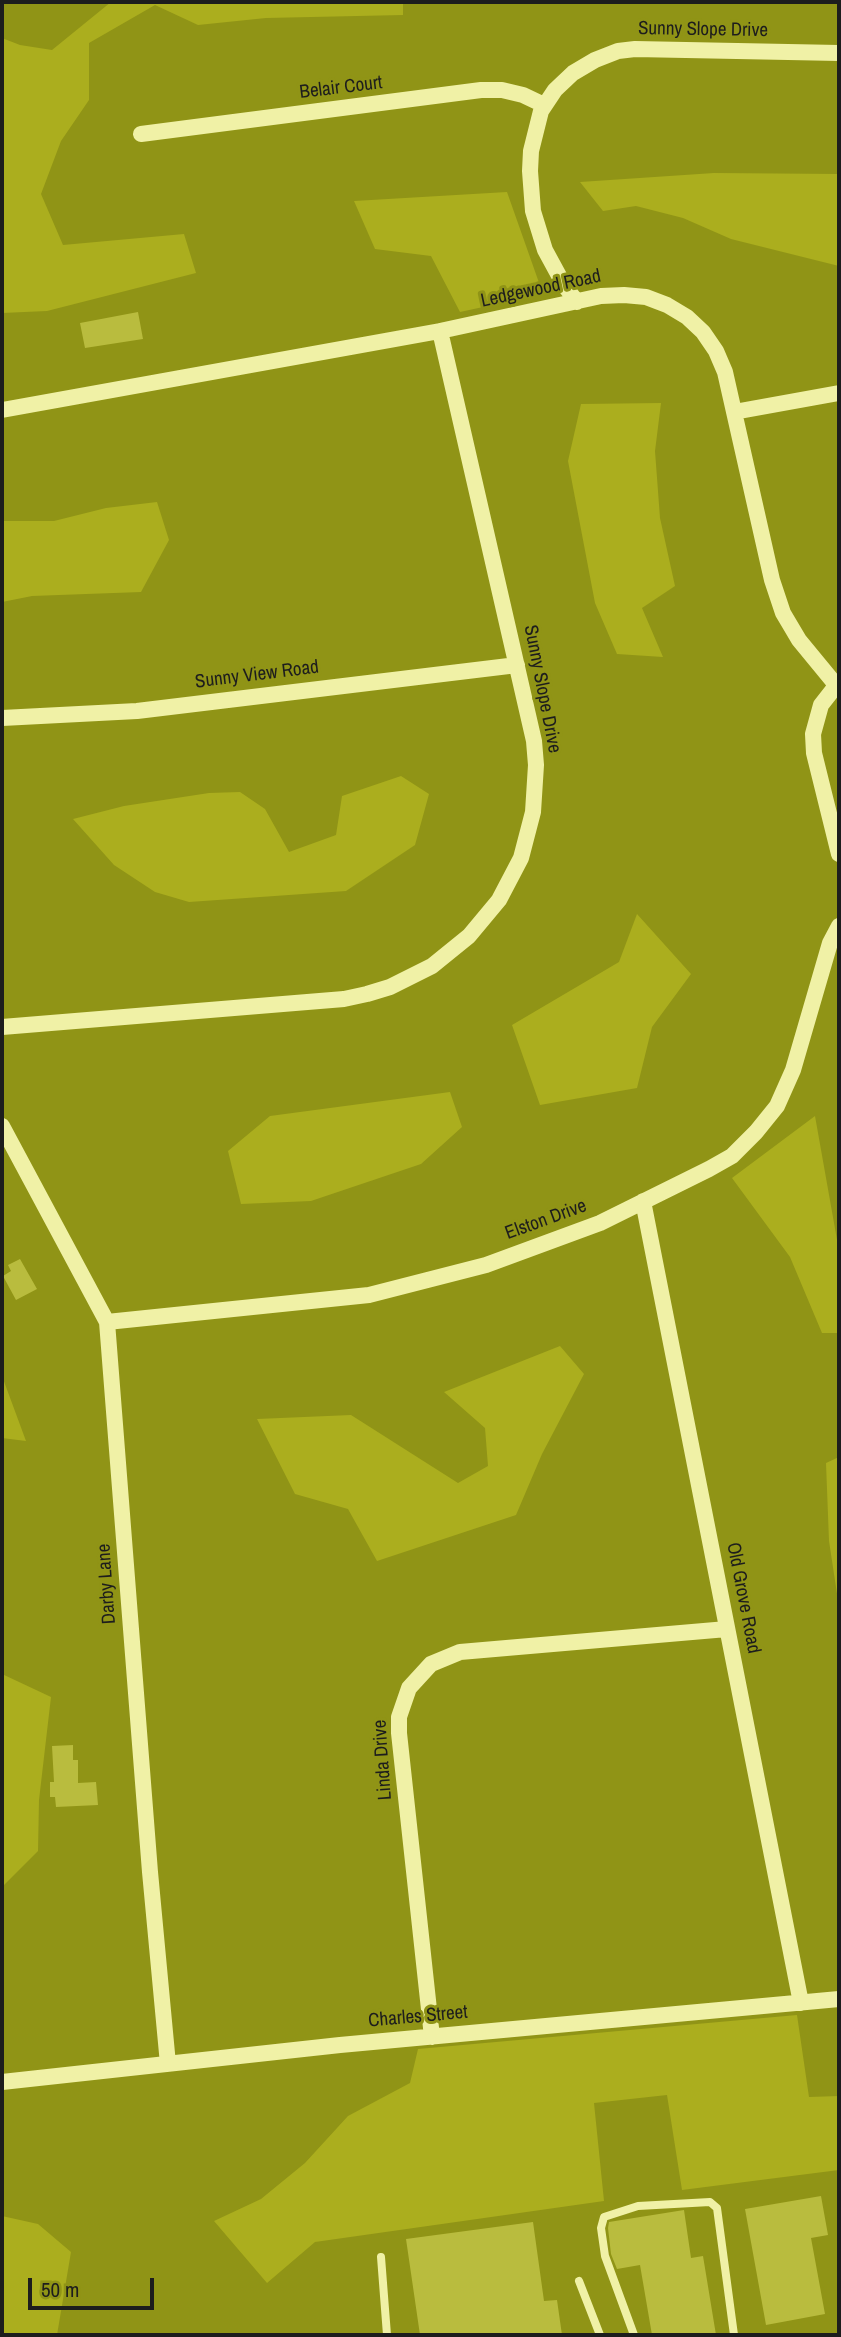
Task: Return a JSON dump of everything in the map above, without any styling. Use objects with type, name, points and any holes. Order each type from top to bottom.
[{"type":"street","name":"Sunny Slope Drive","points":[[577,302],[553,268],[533,211],[531,151],[544,105],[555,90],[573,73],[595,60],[635,48],[839,53]]},
{"type":"street","name":"Belair Court","points":[[141,134],[481,90],[502,90],[523,95],[544,105]]},
{"type":"street","name":"Ledgewood Road","points":[[2,410],[440,331],[601,296],[635,296],[667,305],[687,317],[703,332],[716,351],[724,372],[772,580],[783,613],[799,640],[838,684]]},
{"type":"street","name":"Sunny Slope Drive","points":[[2,1027],[344,999],[390,987],[432,966],[469,936],[499,900],[521,858],[528,835],[533,812],[536,765],[534,741],[440,331]]},
{"type":"street","points":[[734,412],[839,393]]},
{"type":"street","name":"Sunny View Road","points":[[2,718],[137,711],[517,665]]},
{"type":"street","points":[[838,684],[821,705],[813,734],[814,753],[839,854]]},
{"type":"street","name":"Elston Drive","points":[[107,1322],[369,1295],[486,1265],[600,1223],[732,1156],[777,1106],[793,1070],[830,943],[839,926]]},
{"type":"street","name":"Darby Lane","points":[[2,1126],[107,1322],[168,2064]]},
{"type":"street","name":"Old Grove Road","points":[[643,1201],[801,2003]]},
{"type":"street","name":"Linda Drive","points":[[432,2037],[399,1733],[399,1717],[409,1688],[431,1664],[460,1652],[727,1629]]},
{"type":"street","name":"Charles Street","points":[[2,2082],[432,2037],[839,1999]]},
{"type":"lane","points":[[634,2335],[606,2256],[601,2228],[604,2217],[638,2206],[710,2202],[717,2208],[734,2335]]},
{"type":"lane","points":[[381,2257],[387,2335]]},
{"type":"lane","points":[[579,2281],[600,2335]]},
{"type":"shaded area","points":[[111,2],[403,2],[403,15],[266,18],[198,25],[155,5],[89,43],[89,100],[61,141],[41,194],[63,245],[184,234],[196,273],[47,311],[2,313],[2,38],[20,45],[52,50]]},
{"type":"shaded area","points":[[714,173],[839,174],[839,266],[731,239],[683,218],[636,206],[603,211],[580,182]]},
{"type":"shaded area","points":[[507,192],[543,294],[460,312],[431,256],[375,249],[354,201]]},
{"type":"shaded area","points":[[661,403],[655,451],[660,518],[675,586],[642,608],[663,657],[617,654],[595,603],[568,461],[581,404]]},
{"type":"shaded area","points":[[157,502],[169,540],[141,592],[32,596],[2,602],[2,521],[54,521],[106,508]]},
{"type":"shaded area","points":[[401,776],[429,794],[415,845],[346,891],[189,902],[155,892],[114,865],[73,819],[124,806],[209,793],[240,792],[265,809],[289,852],[336,835],[342,796]]},
{"type":"shaded area","points":[[637,914],[691,974],[652,1027],[637,1088],[540,1105],[512,1025],[619,962]]},
{"type":"shaded area","points":[[450,1092],[462,1127],[421,1164],[311,1201],[241,1204],[228,1151],[270,1116]]},
{"type":"shaded area","points":[[815,1116],[839,1251],[839,1333],[822,1333],[790,1257],[732,1178]]},
{"type":"shaded area","points":[[560,1346],[584,1374],[542,1454],[516,1515],[377,1561],[348,1509],[295,1494],[257,1419],[351,1415],[458,1483],[488,1466],[485,1428],[444,1392]]},
{"type":"shaded area","points":[[2,1376],[26,1441],[2,1438]]},
{"type":"shaded area","points":[[839,1457],[839,1607],[829,1541],[826,1463]]},
{"type":"shaded area","points":[[2,1674],[51,1697],[39,1800],[38,1851],[2,1887]]},
{"type":"shaded area","points":[[797,2015],[809,2097],[839,2096],[839,2170],[682,2190],[667,2095],[594,2103],[604,2201],[315,2242],[267,2283],[214,2221],[261,2199],[305,2163],[348,2116],[410,2083],[418,2049]]},
{"type":"shaded area","points":[[2,2216],[38,2224],[71,2252],[57,2335],[2,2335]]},
{"type":"building","points":[[138,312],[143,339],[85,348],[80,323]]},
{"type":"building","points":[[20,1259],[37,1289],[16,1300],[3,1276],[11,1271],[8,1265]]},
{"type":"building","points":[[73,1745],[73,1760],[78,1760],[78,1783],[96,1782],[98,1805],[56,1807],[55,1797],[50,1797],[50,1782],[54,1782],[52,1746]]},
{"type":"building","points":[[821,2196],[828,2235],[811,2238],[825,2314],[766,2325],[745,2209]]},
{"type":"building","points":[[684,2210],[691,2258],[703,2256],[716,2335],[652,2335],[640,2265],[617,2269],[611,2254],[609,2222]]},
{"type":"building","points":[[533,2222],[544,2301],[557,2300],[562,2335],[420,2335],[406,2239]]}]
